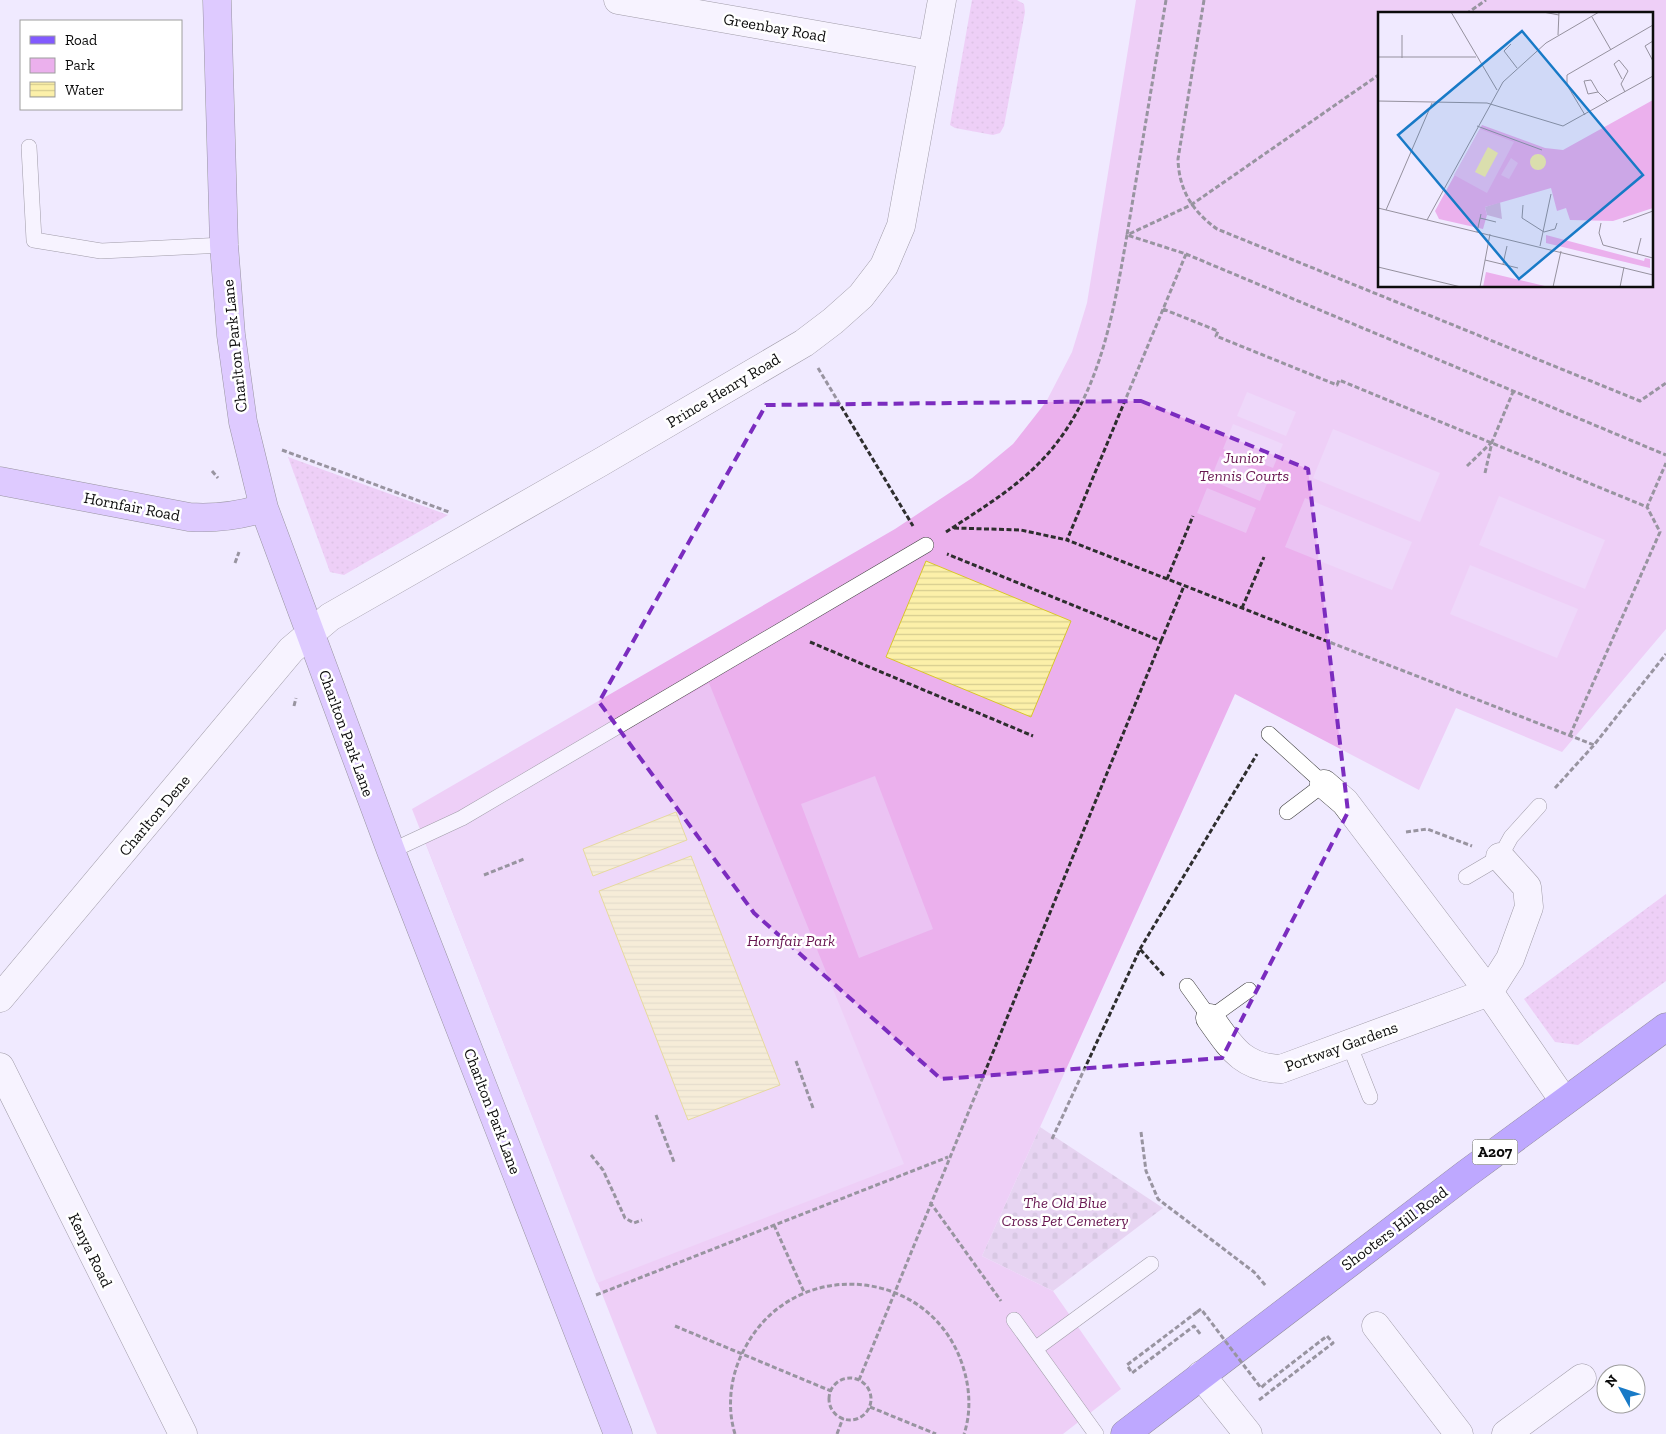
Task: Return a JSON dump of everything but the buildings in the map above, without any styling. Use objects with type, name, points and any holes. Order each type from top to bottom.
[{"type":"main road","name":"Shooters Hill Road","points":[[1125,1434],[1564,1101],[1666,1027]]},
{"type":"street","name":"Charlton Park Lane","points":[[216,0],[224,245],[231,335],[243,422],[264,508],[391,850],[618,1434]]},
{"type":"street","name":"Greenbay Road","points":[[618,0],[932,55]]},
{"type":"street","name":"Prince Henry Road","points":[[311,633],[330,617],[804,343],[833,321],[860,296],[884,266],[901,226],[942,0]]},
{"type":"street","name":"Hornfair Road","points":[[0,481],[189,517],[214,519],[240,515],[264,508]]},
{"type":"street","name":"Charlton Dene","points":[[0,998],[291,650],[311,633]]},
{"type":"street","points":[[1324,784],[1345,802],[1371,836],[1489,992],[1564,1101]]},
{"type":"street","points":[[1489,992],[1510,959],[1530,907],[1527,887],[1500,857]]},
{"type":"street","name":"Portway Gardens","points":[[1210,1018],[1236,1052],[1255,1065],[1268,1069],[1281,1069],[1489,992]]},
{"type":"street","name":"Kenya Road","points":[[0,1067],[183,1434]]},
{"type":"street","points":[[1376,1326],[1459,1434]]},
{"type":"street","points":[[1201,1376],[1248,1434]]},
{"type":"street","points":[[1506,1434],[1582,1378]]},
{"type":"lane","points":[[30,147],[34,240],[101,251],[224,245]]},
{"type":"lane","points":[[391,850],[462,818],[926,545]]},
{"type":"lane","points":[[1269,734],[1324,784],[1287,812]]},
{"type":"lane","points":[[1466,877],[1500,857],[1511,838],[1539,806]]},
{"type":"lane","name":"Portway Gardens","points":[[1187,986],[1210,1018]]},
{"type":"lane","points":[[1210,1018],[1249,990]]},
{"type":"lane","points":[[1349,1044],[1370,1097]]},
{"type":"lane","points":[[1035,1349],[1151,1264]]},
{"type":"lane","points":[[1014,1320],[1096,1434]]},
{"type":"path","points":[[926,545],[1009,490],[1043,459],[1067,429],[1087,396],[1112,318],[1166,0]]},
{"type":"path","points":[[1204,0],[1178,159],[1178,175],[1183,191],[1191,205],[1203,219],[1218,229],[1640,401],[1666,383]]},
{"type":"path","points":[[1469,12],[1486,0]]},
{"type":"path","points":[[1127,235],[1191,205],[1378,75]]},
{"type":"path","points":[[1127,235],[1186,254],[1666,455]]},
{"type":"path","points":[[1067,540],[1186,254]]},
{"type":"path","points":[[1163,309],[1218,331],[1216,336],[1329,382],[1338,385],[1339,380],[1648,507],[1660,532],[1570,735]]},
{"type":"path","points":[[814,361],[926,545],[1161,641]]},
{"type":"path","points":[[1485,473],[1492,442],[1513,392]]},
{"type":"path","points":[[1467,466],[1492,442]]},
{"type":"path","points":[[281,450],[452,513]]},
{"type":"path","points":[[1648,507],[1666,463]]},
{"type":"path","points":[[212,471],[218,478]]},
{"type":"path","points":[[1167,579],[1193,516]]},
{"type":"path","points":[[953,528],[1021,530],[1067,540],[1594,744]]},
{"type":"path","points":[[235,563],[239,552]]},
{"type":"path","points":[[1242,608],[1264,557]]},
{"type":"path","points":[[859,1380],[930,1202],[1184,586]]},
{"type":"path","points":[[782,630],[1033,736]]},
{"type":"path","points":[[1539,806],[1594,744],[1666,654]]},
{"type":"path","points":[[294,706],[296,698]]},
{"type":"path","points":[[1052,1138],[1140,948],[1269,734]]},
{"type":"path","points":[[1371,836],[1427,829],[1500,857]]},
{"type":"path","points":[[484,875],[524,860]]},
{"type":"path","points":[[1140,948],[1170,982]]},
{"type":"path","points":[[796,1061],[813,1108]]},
{"type":"path","points":[[656,1115],[674,1162]]},
{"type":"path","points":[[1141,1132],[1146,1171],[1158,1199],[1254,1272],[1266,1286]]},
{"type":"path","points":[[592,1155],[603,1170],[625,1218],[634,1223],[642,1220]]},
{"type":"path","points":[[567,1305],[949,1156]]},
{"type":"path","points":[[930,1202],[1014,1320]]},
{"type":"path","points":[[774,1225],[804,1292]]},
{"type":"path","points":[[735,1434],[730,1403],[733,1380],[741,1354],[751,1337],[766,1318],[784,1303],[804,1292],[827,1285],[852,1283],[876,1286],[894,1292],[918,1305],[936,1320],[951,1338],[961,1358],[967,1381],[969,1404],[964,1434]]},
{"type":"path","points":[[1201,1335],[1194,1326],[1132,1373],[1127,1365],[1201,1309],[1261,1388],[1327,1336],[1333,1343],[1259,1400]]},
{"type":"path","points":[[675,1326],[831,1391]]},
{"type":"path","points":[[849,1378],[859,1380],[869,1390],[870,1407],[860,1418],[852,1420],[843,1418],[832,1408],[830,1400],[831,1391],[841,1380],[849,1378]]},
{"type":"path","points":[[870,1407],[936,1434]]},
{"type":"path","points":[[837,1434],[843,1418]]},
{"type":"highlighted area","points":[[1141,401],[1308,469],[1348,812],[1222,1058],[941,1079],[754,913],[599,702],[766,405]]},
{"type":"green space","points":[[972,0],[1017,0],[1024,4],[1025,12],[1004,126],[1000,133],[993,135],[955,128],[950,125]]},
{"type":"green space","name":"Hornfair Park","points":[[1136,0],[1666,0],[1666,629],[1562,752],[1456,708],[1419,790],[1235,694],[982,1256],[1053,1291],[1121,1389],[1063,1434],[657,1434],[412,809],[895,529],[972,478],[1013,444],[1046,402],[1072,352],[1087,303]]},
{"type":"green space","points":[[1247,392],[1296,412],[1286,436],[1237,416]]},
{"type":"green space","points":[[1233,424],[1283,444],[1273,468],[1223,449]]},
{"type":"green space","points":[[1333,429],[1440,473],[1420,522],[1313,478]]},
{"type":"green space","name":"Junior Tennis Courts","points":[[1220,456],[1270,476],[1260,501],[1210,480]]},
{"type":"green space","points":[[288,457],[448,515],[344,575],[330,572]]},
{"type":"green space","points":[[1207,488],[1256,508],[1246,533],[1197,513]]},
{"type":"green space","points":[[1499,496],[1605,540],[1585,589],[1479,545]]},
{"type":"green space","points":[[1305,498],[1412,542],[1392,590],[1285,547]]},
{"type":"green space","points":[[1470,565],[1578,609],[1557,658],[1450,614]]},
{"type":"green space","points":[[709,683],[904,1164],[597,1283],[426,844]]},
{"type":"green space","points":[[875,776],[933,929],[859,958],[801,804]]},
{"type":"green space","points":[[1666,894],[1666,981],[1578,1045],[1555,1042],[1524,999]]},
{"type":"green space","name":"The Old Blue Cross Pet Cemetery","points":[[1040,1127],[1163,1208],[1053,1291],[982,1256]]},
{"type":"water","points":[[926,561],[1071,621],[1031,717],[886,657]]},
{"type":"water","points":[[676,812],[687,840],[593,876],[583,849]]},
{"type":"water","points":[[691,856],[780,1085],[688,1120],[599,891]]}]
